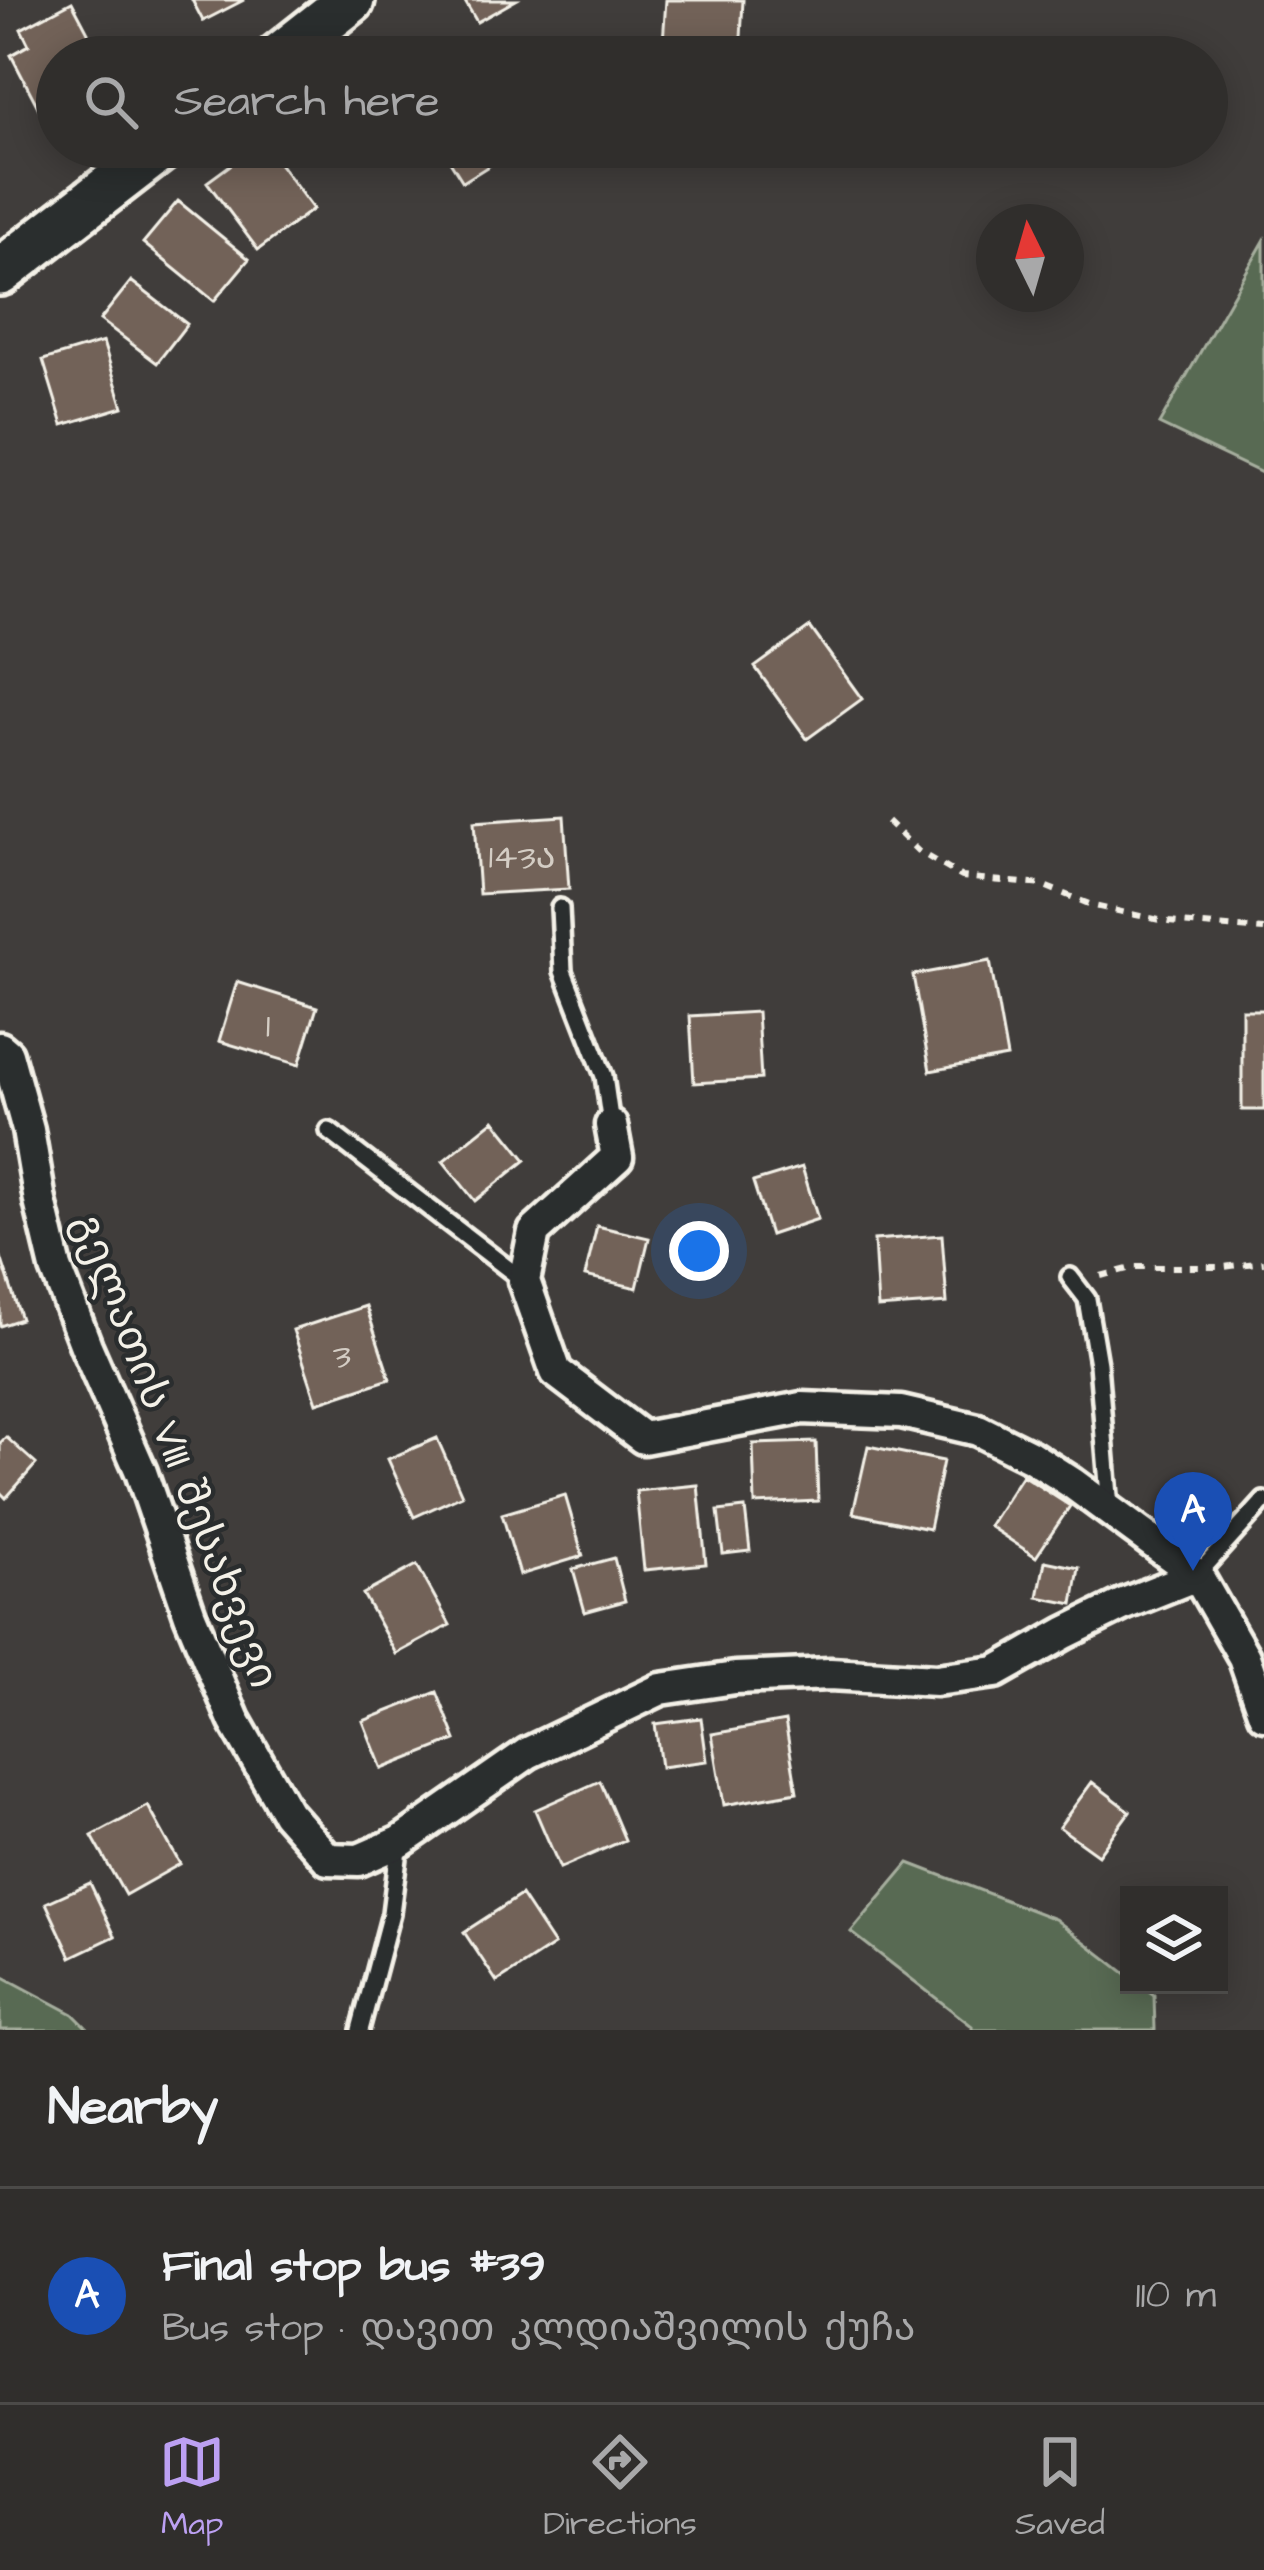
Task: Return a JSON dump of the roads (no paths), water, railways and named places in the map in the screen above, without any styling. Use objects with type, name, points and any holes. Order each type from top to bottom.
[{"type":"main road","points":[[306,36],[351,0]]},
{"type":"main road","points":[[0,272],[135,168]]},
{"type":"street","name":"გელათის VIII შესახვევი","points":[[0,1048],[8,1054],[28,1130],[56,1268],[141,1472],[190,1615],[234,1720],[287,1813],[328,1859],[359,1860],[400,1842]]},
{"type":"street","points":[[611,1125],[617,1157],[534,1232],[524,1281],[556,1372],[644,1438],[802,1408],[901,1412],[978,1430],[1030,1456],[1197,1575],[1244,1657],[1264,1714]]},
{"type":"street","points":[[400,1842],[528,1754],[661,1689],[735,1678],[830,1674],[936,1680],[996,1672],[1124,1604],[1197,1575]]},
{"type":"lane","points":[[560,908],[563,971],[604,1076],[611,1125]]},
{"type":"lane","points":[[329,1131],[524,1281]]},
{"type":"lane","points":[[1070,1277],[1088,1299],[1102,1397],[1110,1510]]},
{"type":"lane","points":[[1197,1575],[1264,1501]]},
{"type":"lane","points":[[360,2030],[391,1913],[400,1842]]},
{"type":"place","name":"Final stop bus #39","points":[[1193,1571]]}]
